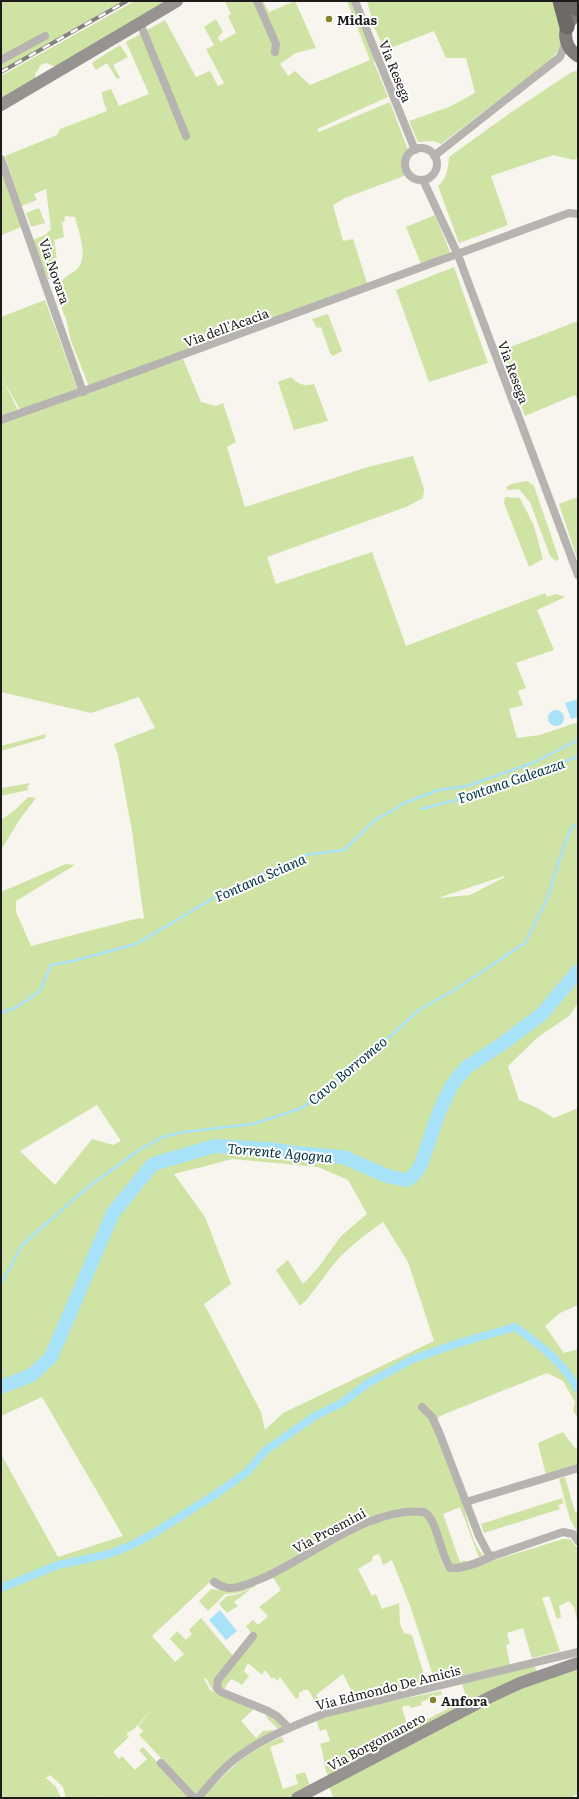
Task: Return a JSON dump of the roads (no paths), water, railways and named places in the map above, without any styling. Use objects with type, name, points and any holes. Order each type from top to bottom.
[{"type":"highway","points":[[560,1],[567,26]]},
{"type":"highway","points":[[563,1],[578,9]]},
{"type":"main road","points":[[1,106],[177,1]]},
{"type":"main road","points":[[578,14],[570,20],[566,32],[566,43],[578,57]]},
{"type":"main road","name":"Via Borgomanero","points":[[297,1798],[488,1698],[520,1683],[578,1663]]},
{"type":"street","points":[[257,1],[276,44],[274,52]]},
{"type":"street","name":"Via Resega","points":[[355,1],[414,150]]},
{"type":"street","points":[[140,23],[186,136]]},
{"type":"street","points":[[1,60],[45,36]]},
{"type":"street","points":[[434,156],[560,58],[566,43]]},
{"type":"street","points":[[560,58],[578,57]]},
{"type":"street","points":[[423,149],[431,152],[434,156],[437,165],[431,177],[418,180],[409,175],[405,166],[407,156],[414,150],[423,149]]},
{"type":"street","name":"Via Novara","points":[[1,159],[83,392]]},
{"type":"street","name":"Via Resega","points":[[423,180],[458,255],[578,574]]},
{"type":"street","name":"Via dell'Acacia","points":[[1,420],[83,392],[569,213],[578,214]]},
{"type":"street","points":[[422,1407],[432,1417],[486,1552],[493,1556]]},
{"type":"street","points":[[466,1502],[578,1468]]},
{"type":"street","name":"Via Prosmini","points":[[214,1582],[228,1588],[238,1587],[276,1572],[328,1542],[372,1520],[408,1511],[426,1512],[430,1517],[445,1561],[450,1568],[466,1566],[563,1532],[573,1534],[578,1541]]},
{"type":"street","points":[[253,1636],[218,1680],[217,1688],[221,1692],[268,1710],[277,1716],[289,1728]]},
{"type":"street","name":"Via Edmondo De Amicis","points":[[198,1798],[228,1765],[248,1750],[289,1728],[326,1713],[538,1663],[578,1652]]},
{"type":"street","points":[[538,1663],[542,1665],[548,1674]]},
{"type":"street","points":[[161,1763],[194,1798]]},
{"type":"water","points":[[578,699],[578,717],[571,719],[565,703]]},
{"type":"water","points":[[553,710],[559,710],[564,715],[562,724],[559,726],[553,726],[548,721],[548,715]]},
{"type":"water","points":[[220,1610],[237,1631],[226,1640],[209,1620]]},
{"type":"waterway","name":"Fontana Sciana","points":[[1,1013],[17,1007],[40,991],[51,965],[73,961],[136,944],[217,896],[260,875],[305,855],[344,850],[375,820],[402,804],[438,790],[467,786],[535,762],[578,740]]},
{"type":"waterway","name":"Fontana Galeazza","points":[[421,809],[487,792],[578,756]]},
{"type":"waterway","name":"Cavo Borromeo","points":[[1,1284],[22,1245],[89,1186],[141,1149],[163,1137],[184,1132],[253,1124],[302,1108],[323,1093],[343,1074],[386,1040],[419,1010],[456,989],[525,943],[547,899],[571,828],[578,823]]},
{"type":"waterway","name":"Torrente Agogna","points":[[1,1387],[32,1375],[51,1357],[113,1213],[153,1164],[215,1146],[269,1149],[343,1157],[387,1176],[406,1180],[413,1176],[420,1167],[439,1112],[452,1085],[460,1075],[467,1067],[502,1044],[542,1014],[578,971]]},
{"type":"waterway","points":[[1,1588],[58,1565],[109,1554],[132,1545],[156,1532],[216,1494],[246,1473],[266,1450],[315,1416],[342,1403],[368,1383],[413,1359],[459,1343],[515,1327],[542,1347],[566,1371],[578,1390]]},
{"type":"railway","points":[[1,72],[127,1]]},
{"type":"place","name":"Midas","points":[[329,19]]},
{"type":"place","name":"Anfora","points":[[433,1700]]}]
